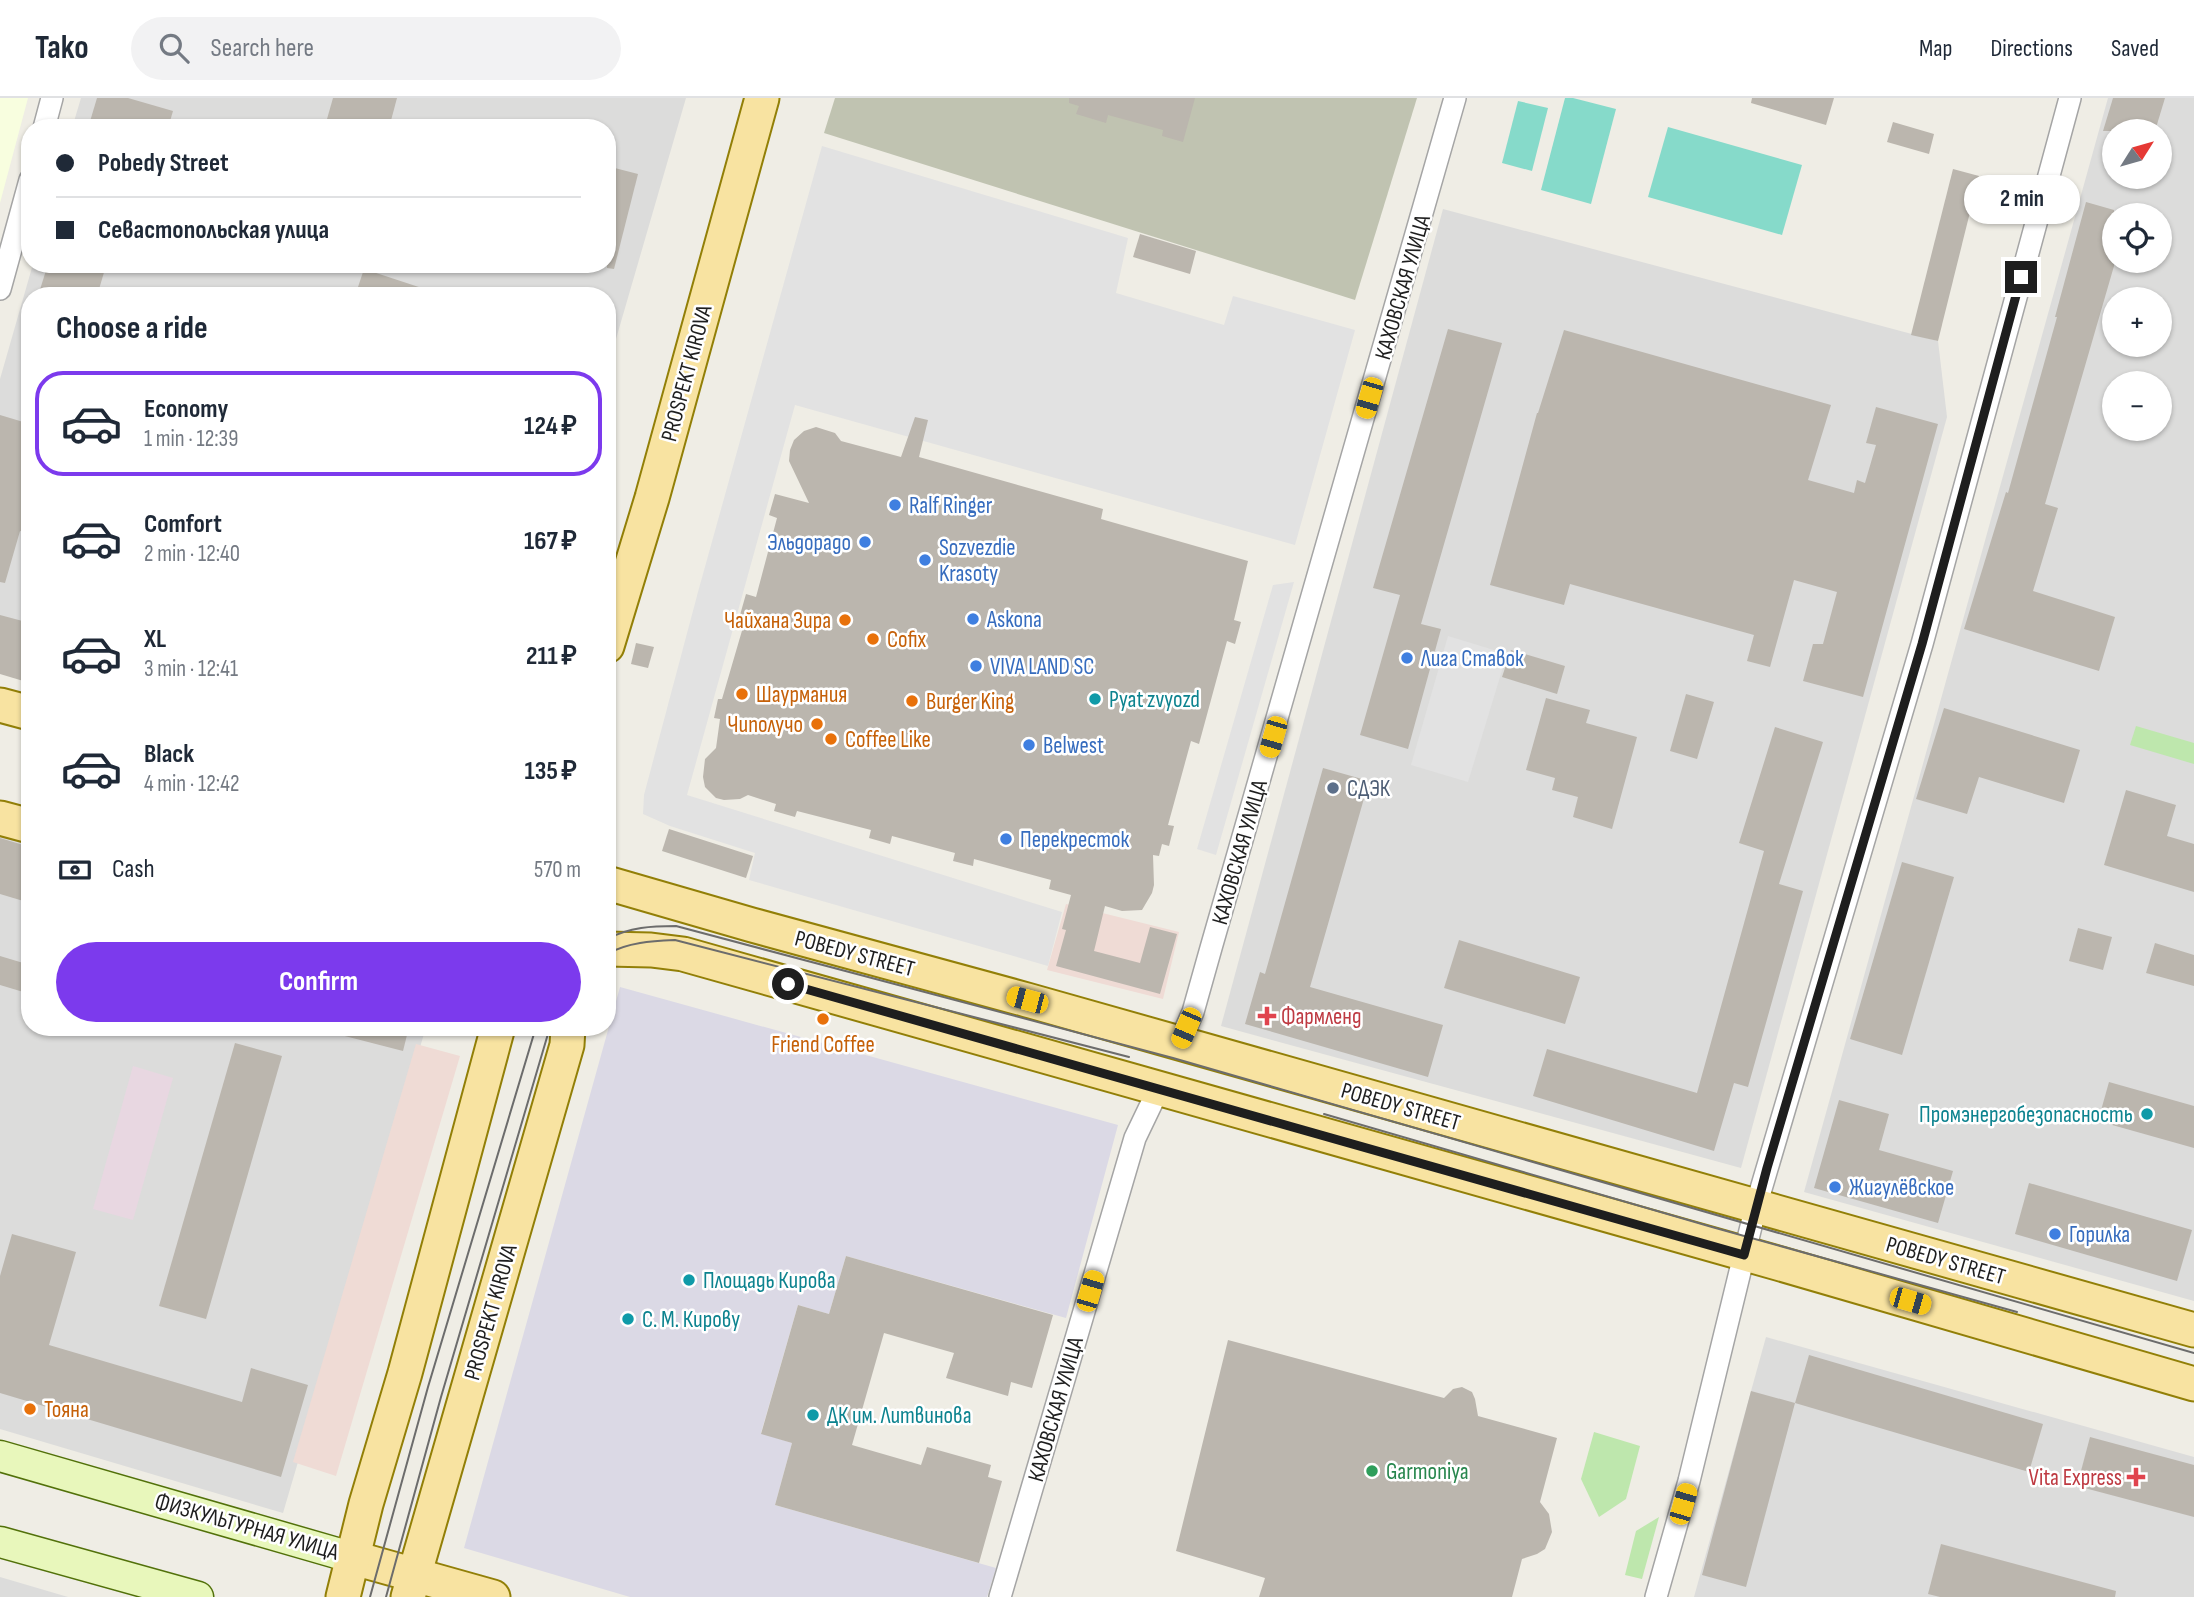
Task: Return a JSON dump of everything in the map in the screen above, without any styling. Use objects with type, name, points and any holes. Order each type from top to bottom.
[{"type":"main road","name":"PROSPEKT KIROVA","points":[[616,616],[762,98]]},
{"type":"main road","points":[[0,705],[21,711]]},
{"type":"main road","points":[[0,818],[21,824]]},
{"type":"main road","name":"POBEDY STREET","points":[[616,886],[2194,1330]]},
{"type":"main road","name":"POBEDY STREET","points":[[616,950],[683,954],[2194,1384]]},
{"type":"main road","points":[[343,1597],[366,1504],[405,1373],[496,1036]]},
{"type":"main road","name":"PROSPEKT KIROVA","points":[[411,1586],[568,1036]]},
{"type":"main road","name":"КАХОВСКАЯ УЛИЦА","points":[[1159,1088],[1179,1044]]},
{"type":"main road","name":"ФИЗКУЛЬТУРНАЯ УЛИЦА","points":[[354,1558],[411,1586],[493,1597]]},
{"type":"street","points":[[46,119],[52,98]]},
{"type":"street","name":"КАХОВСКАЯ УЛИЦА","points":[[1179,1044],[1193,1012],[1455,98]]},
{"type":"street","points":[[1656,1597],[1689,1481],[1756,1206],[1922,644],[2070,98]]},
{"type":"street","points":[[0,289],[21,213]]},
{"type":"street","name":"КАХОВСКАЯ УЛИЦА","points":[[1000,1597],[1135,1138],[1159,1088]]},
{"type":"street","name":"ФИЗКУЛЬТУРНАЯ УЛИЦА","points":[[0,1455],[354,1558]]},
{"type":"street","points":[[0,1542],[198,1597]]},
{"type":"shaded area","points":[[0,98],[28,98],[21,119],[0,203]]},
{"type":"shaded area","points":[[81,98],[686,98],[616,339],[616,287],[26,287],[30,273],[616,273],[616,119],[75,119]]},
{"type":"shaded area","points":[[835,98],[1417,98],[1355,300],[824,133]]},
{"type":"shaded area","points":[[1565,98],[1616,109],[1591,204],[1541,190]]},
{"type":"shaded area","points":[[2108,98],[2194,98],[2194,1301],[1804,1192],[2102,120],[2102,189],[2172,189],[2172,119],[2102,119]]},
{"type":"shaded area","points":[[1518,101],[1548,108],[1532,171],[1502,163]]},
{"type":"shaded area","points":[[1668,127],[1802,165],[1782,235],[1648,197]]},
{"type":"shaded area","points":[[822,146],[1128,238],[1116,293],[1224,325],[1233,296],[1355,330],[1295,545],[795,405],[687,795],[1062,912],[1048,966],[749,880],[755,853],[670,826],[643,814],[644,795],[698,592]]},
{"type":"shaded area","points":[[1443,209],[1938,341],[1947,417],[1741,1168],[1221,1026]]},
{"type":"shaded area","points":[[21,306],[21,674],[0,668],[0,379]]},
{"type":"shaded area","points":[[1294,582],[1216,855],[1197,849],[1273,585]]},
{"type":"shaded area","points":[[1448,636],[1507,654],[1468,782],[1411,765]]},
{"type":"shaded area","points":[[0,827],[21,833],[21,1036],[423,1036],[283,1513],[0,1429]]},
{"type":"shaded area","points":[[1066,904],[1179,932],[1163,999],[1047,970]]},
{"type":"shaded area","name":"Площадь Кирова","points":[[620,987],[1118,1125],[1066,1318],[846,1256],[829,1314],[798,1305],[761,1433],[792,1443],[775,1505],[996,1568],[987,1597],[630,1597],[464,1548],[606,1036],[616,1036],[616,1001]]},
{"type":"shaded area","points":[[416,1044],[460,1056],[336,1476],[293,1462]]},
{"type":"shaded area","points":[[133,1066],[173,1078],[133,1220],[93,1209]]},
{"type":"shaded area","points":[[1766,1337],[2194,1457],[2194,1597],[1694,1597]]},
{"type":"shaded area","points":[[0,1577],[68,1597],[0,1597]]},
{"type":"green space","points":[[2136,726],[2194,743],[2194,764],[2130,745]]},
{"type":"green space","points":[[1594,1432],[1640,1446],[1626,1499],[1599,1517],[1581,1479]]},
{"type":"green space","points":[[1659,1517],[1642,1579],[1625,1575],[1636,1531]]},
{"type":"building","points":[[97,98],[128,98],[173,111],[171,119],[91,119]]},
{"type":"building","points":[[333,98],[397,98],[391,119],[327,119]]},
{"type":"building","points":[[1069,98],[1195,98],[1183,142],[1162,136],[1163,130],[1108,115],[1106,123],[1076,114],[1079,106],[1069,103]]},
{"type":"building","points":[[1752,98],[1834,98],[1826,125],[1751,103]]},
{"type":"building","points":[[2113,98],[2165,98],[2159,119],[2107,119]]},
{"type":"building","points":[[1893,122],[1934,134],[1929,154],[1887,142]]},
{"type":"building","points":[[616,168],[638,174],[616,261]]},
{"type":"building","points":[[1953,169],[1979,176],[1938,341],[1911,335]]},
{"type":"building","points":[[2086,202],[2102,207],[2102,273],[2112,273],[2108,287],[2102,287],[2102,307],[2045,504],[2058,508],[2033,591],[2115,617],[2099,671],[1964,629],[2006,492],[2008,493]]},
{"type":"building","points":[[1140,234],[1196,251],[1190,274],[1133,257]]},
{"type":"building","points":[[45,273],[104,273],[100,287],[41,287]]},
{"type":"building","points":[[363,273],[376,273],[419,287],[358,287]]},
{"type":"building","points":[[1448,329],[1502,343],[1421,624],[1441,629],[1408,749],[1360,735],[1400,595],[1373,588]]},
{"type":"building","points":[[1564,330],[1831,405],[1808,480],[1854,493],[1857,480],[1865,483],[1876,445],[1866,443],[1876,407],[1938,424],[1863,697],[1803,681],[1813,644],[1823,644],[1837,592],[1794,580],[1770,667],[1747,661],[1754,635],[1570,584],[1564,605],[1490,585],[1537,413]]},
{"type":"building","points":[[0,415],[21,421],[21,531],[5,583],[0,582]]},
{"type":"building","name":"VIVA LAND SC","points":[[915,417],[928,420],[919,457],[1103,509],[1101,519],[1248,561],[1234,620],[1241,622],[1235,644],[1227,641],[1199,744],[1191,741],[1168,825],[1174,826],[1169,846],[1162,844],[1159,856],[1153,855],[1152,893],[1142,910],[1122,911],[1105,906],[1094,951],[1140,963],[1150,927],[1177,934],[1160,994],[1056,966],[1066,930],[1062,929],[1071,895],[1049,889],[1051,880],[974,859],[973,866],[953,861],[955,853],[892,836],[890,844],[869,838],[871,830],[797,811],[795,817],[774,811],[776,804],[748,795],[740,799],[716,798],[705,787],[705,759],[716,748],[720,719],[714,718],[718,699],[722,699],[746,617],[740,615],[746,594],[756,597],[777,518],[769,515],[775,494],[809,503],[789,461],[794,440],[804,431],[816,427],[835,433],[841,441],[901,457]]},
{"type":"building","points":[[0,615],[21,621],[21,680],[0,674]]},
{"type":"building","points":[[636,643],[654,647],[648,668],[631,664]]},
{"type":"building","points":[[1511,650],[1565,666],[1557,694],[1502,677]]},
{"type":"building","points":[[1686,694],[1714,702],[1697,759],[1670,751]]},
{"type":"building","points":[[1546,698],[1590,710],[1586,723],[1637,737],[1612,829],[1573,817],[1578,797],[1552,790],[1555,778],[1526,770]]},
{"type":"building","points":[[1944,708],[2080,750],[2064,803],[1979,777],[1967,814],[1916,799]]},
{"type":"building","points":[[1775,727],[1823,742],[1779,884],[1803,891],[1748,1087],[1734,1083],[1714,1151],[1533,1096],[1547,1049],[1697,1093],[1764,851],[1739,843]]},
{"type":"building","points":[[1323,768],[1369,781],[1310,987],[1443,1025],[1428,1077],[1245,1024],[1260,972],[1265,974]]},
{"type":"building","points":[[2126,790],[2176,805],[2167,836],[2194,844],[2194,892],[2104,865]]},
{"type":"building","points":[[669,829],[753,856],[746,878],[662,851]]},
{"type":"building","points":[[0,838],[21,844],[21,900],[0,894]]},
{"type":"building","points":[[1902,862],[1954,877],[1902,1055],[1850,1039]]},
{"type":"building","points":[[2078,928],[2112,937],[2103,970],[2069,961]]},
{"type":"building","points":[[1459,940],[1580,977],[1565,1024],[1444,988]]},
{"type":"building","points":[[2155,943],[2194,955],[2194,986],[2146,973]]},
{"type":"building","points":[[0,956],[21,962],[21,991],[0,985]]},
{"type":"building","points":[[345,1036],[407,1036],[403,1051]]},
{"type":"building","points":[[235,1043],[282,1056],[206,1319],[159,1306]]},
{"type":"building","name":"Промэнергобезопасность","points":[[2109,1082],[2194,1106],[2194,1148],[2098,1121]]},
{"type":"building","points":[[1839,1100],[1889,1114],[1879,1150],[1953,1171],[1938,1223],[1814,1188]]},
{"type":"building","points":[[2029,1183],[2192,1230],[2177,1281],[2015,1234]]},
{"type":"building","points":[[12,1234],[76,1252],[49,1345],[242,1402],[251,1368],[308,1385],[281,1477],[0,1393],[0,1276]]},
{"type":"building","name":"ДК им. Литвинова","points":[[846,1256],[1053,1315],[1032,1388],[1011,1382],[1008,1396],[946,1378],[954,1353],[884,1333],[852,1445],[921,1465],[927,1447],[991,1465],[988,1477],[1002,1481],[979,1563],[775,1505],[792,1443],[761,1434],[798,1305],[829,1314]]},
{"type":"building","name":"Garmoniya","points":[[1228,1340],[1444,1398],[1453,1389],[1462,1387],[1472,1392],[1478,1416],[1557,1438],[1540,1502],[1549,1514],[1552,1532],[1545,1549],[1522,1559],[1512,1597],[1259,1597],[1265,1578],[1176,1551]]},
{"type":"building","points":[[1809,1355],[2043,1424],[2029,1472],[1795,1403]]},
{"type":"building","points":[[1751,1391],[1795,1403],[1746,1587],[1702,1575]]},
{"type":"building","points":[[2090,1437],[2194,1465],[2194,1517],[2077,1486]]},
{"type":"building","points":[[1941,1544],[2116,1591],[2115,1597],[1940,1597],[1928,1594]]},
{"type":"tram line","points":[[616,935],[641,928],[676,926],[1173,1058],[2194,1353]]},
{"type":"tram line","points":[[616,950],[649,942],[675,940],[1129,1057]]},
{"type":"tram line","points":[[370,1597],[428,1387],[533,1036]]},
{"type":"tram line","points":[[386,1597],[441,1397],[547,1036]]},
{"type":"tram line","points":[[1324,1114],[2017,1312]]},
{"type":"place","name":"Ralf Ringer","points":[[895,505]]},
{"type":"place","name":"Эльдорадо","points":[[865,542]]},
{"type":"place","name":"Sozvezdie Krasoty","points":[[925,560]]},
{"type":"place","name":"Askona","points":[[973,619]]},
{"type":"place","name":"Чайхана Зира","points":[[845,620]]},
{"type":"place","name":"Cofix","points":[[873,639]]},
{"type":"place","name":"Лига Ставок","points":[[1407,658]]},
{"type":"place","name":"VIVA LAND SC","points":[[976,666]]},
{"type":"place","name":"Шаурмания","points":[[742,694]]},
{"type":"place","name":"Pyat zvyozd","points":[[1095,699]]},
{"type":"place","name":"Burger King","points":[[912,701]]},
{"type":"place","name":"Чиполучо","points":[[817,724]]},
{"type":"place","name":"Coffee Like","points":[[831,739]]},
{"type":"place","name":"Belwest","points":[[1029,745]]},
{"type":"place","name":"СДЭК","points":[[1333,788]]},
{"type":"place","name":"Перекресток","points":[[1006,839]]},
{"type":"place","name":"Фармленд","points":[[1267,1016]]},
{"type":"place","name":"Friend Coffee","points":[[823,1019]]},
{"type":"place","name":"Промэнергобезопасность","points":[[2147,1114]]},
{"type":"place","name":"Жигулёвское","points":[[1835,1187]]},
{"type":"place","name":"Горилка","points":[[2055,1234]]},
{"type":"place","name":"Площадь Кирова","points":[[689,1280]]},
{"type":"place","name":"С. М. Кирову","points":[[628,1319]]},
{"type":"place","name":"Тояна","points":[[30,1409]]},
{"type":"place","name":"ДК им. Литвинова","points":[[813,1415]]},
{"type":"place","name":"Garmoniya","points":[[1372,1471]]},
{"type":"place","name":"Vita Express","points":[[2136,1477]]},
{"type":"route","points":[[788,984],[1744,1255],[1767,1168],[1922,644],[2021,277]]}]
